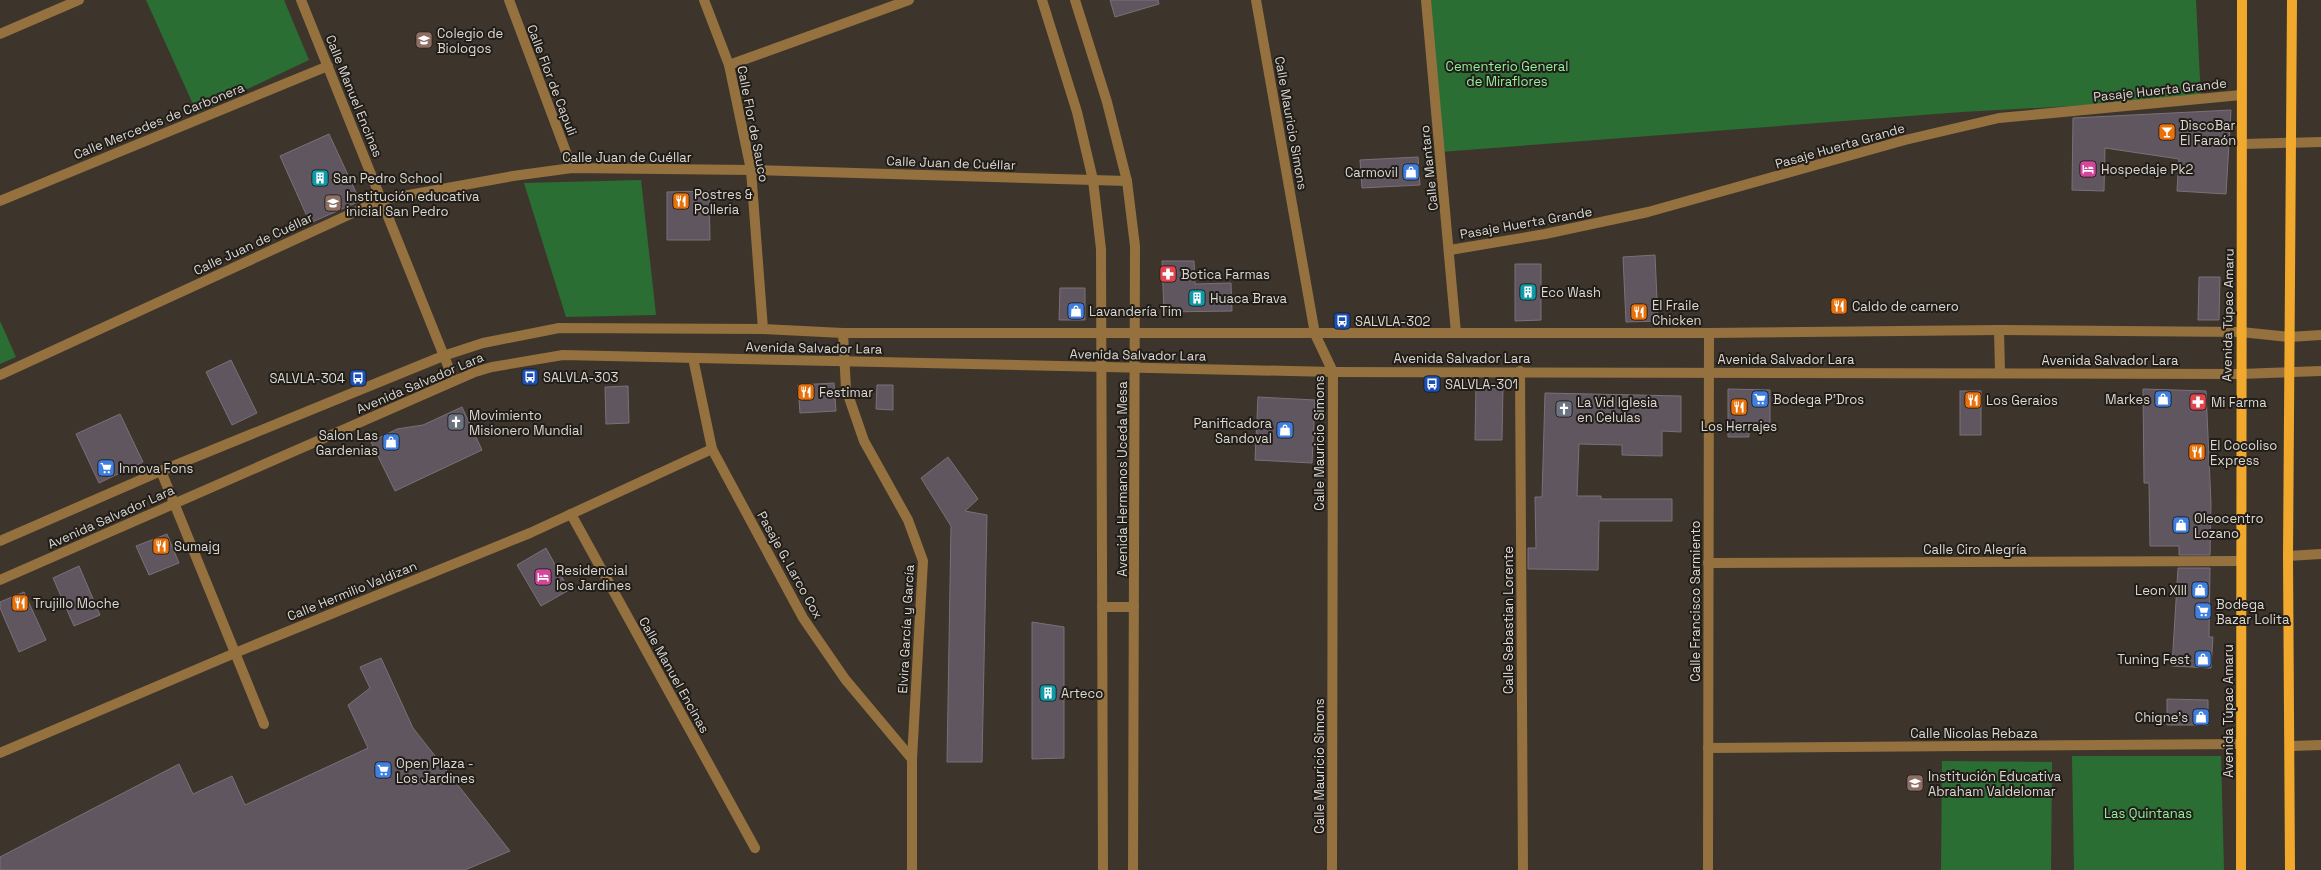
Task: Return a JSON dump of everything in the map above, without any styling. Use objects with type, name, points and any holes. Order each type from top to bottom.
[{"type":"main road","name":"Avenida Túpac Amaru","points":[[2241,870],[2240,374],[2243,144],[2241,95],[2242,0]]},
{"type":"main road","points":[[2290,870],[2291,746],[2288,556],[2292,0]]},
{"type":"street","points":[[0,34],[79,0]]},
{"type":"street","name":"Calle Manuel Encinas","points":[[301,0],[454,381]]},
{"type":"street","name":"Calle Flor de Capuli","points":[[509,0],[572,168]]},
{"type":"street","name":"Calle Flor de Sauco","points":[[704,0],[729,65],[751,170],[763,329]]},
{"type":"street","points":[[729,65],[883,4],[909,0]]},
{"type":"street","name":"Avenida Hermanos Uceda Mesa","points":[[1042,0],[1076,112],[1093,180],[1101,249],[1100,332],[1103,870]]},
{"type":"street","name":"Avenida Hermanos Uceda Mesa","points":[[1075,0],[1107,102],[1127,181],[1135,246],[1134,870]]},
{"type":"street","name":"Calle Mauricio Simons","points":[[1256,0],[1315,334],[1333,372],[1332,870]]},
{"type":"street","name":"Calle Mantaro","points":[[1426,0],[1450,250],[1456,333]]},
{"type":"street","name":"Calle Mercedes de Carbonera","points":[[0,201],[328,66]]},
{"type":"street","name":"Pasaje Huerta Grande","points":[[1450,250],[1545,234],[1648,212],[1906,140],[1999,118],[2241,95]]},
{"type":"street","points":[[2243,144],[2291,144],[2321,142]]},
{"type":"street","name":"Calle Juan de Cuéllar","points":[[0,375],[381,200],[513,176],[572,168],[751,170],[1127,181]]},
{"type":"street","name":"Avenida Salvador Lara","points":[[0,541],[161,471],[443,356],[483,343],[559,328],[763,329],[843,333],[1709,333],[1999,330],[2241,332],[2290,337],[2321,335]]},
{"type":"street","points":[[1999,330],[2000,372]]},
{"type":"street","name":"Elvira García y García","points":[[843,333],[846,389],[864,442],[908,520],[923,561],[912,759],[912,870]]},
{"type":"street","name":"Calle Francisco Sarmiento","points":[[1708,870],[1709,333]]},
{"type":"street","name":"Avenida Salvador Lara","points":[[0,580],[454,381],[492,366],[563,355],[1135,369],[1333,372],[2000,372],[2240,374],[2321,371]]},
{"type":"street","name":"Pasaje G. Larco Cox","points":[[693,358],[712,449],[803,618],[845,679],[912,759]]},
{"type":"street","name":"Calle Sebastian Lorente","points":[[1520,371],[1523,870]]},
{"type":"street","name":"Calle Hermilio Valdizan","points":[[0,753],[234,653],[530,533],[712,449]]},
{"type":"street","points":[[161,471],[173,504],[264,724]]},
{"type":"street","name":"Calle Manuel Encinas","points":[[571,514],[755,848]]},
{"type":"street","points":[[2288,556],[2321,554]]},
{"type":"street","name":"Calle Ciro Alegría","points":[[1708,563],[2241,561]]},
{"type":"street","points":[[1102,607],[1134,607]]},
{"type":"street","name":"Calle Nicolas Rebaza","points":[[1708,748],[2241,744]]},
{"type":"street","points":[[2291,746],[2321,745]]},
{"type":"green space","points":[[146,0],[284,0],[309,60],[197,113]]},
{"type":"green space","name":"Cementerio General de Miraflores","points":[[1426,0],[2196,0],[2201,99],[1962,112],[1440,152]]},
{"type":"green space","points":[[641,180],[656,315],[566,317],[524,183]]},
{"type":"green space","points":[[0,321],[16,357],[0,364]]},
{"type":"green space","name":"Las Quintanas","points":[[2072,756],[2221,756],[2224,870],[2074,870]]},
{"type":"green space","points":[[1942,761],[2052,762],[2051,870],[1941,870]]},
{"type":"building","points":[[1110,0],[1158,0],[1159,4],[1115,17]]},
{"type":"building","points":[[2231,110],[2226,194],[2177,191],[2179,159],[2105,148],[2104,191],[2072,190],[2073,118]]},
{"type":"building","name":"San Pedro School","points":[[329,134],[360,201],[310,223],[280,156]]},
{"type":"building","points":[[1418,157],[1420,185],[1362,188],[1360,160]]},
{"type":"building","points":[[709,191],[710,240],[667,240],[667,192]]},
{"type":"building","points":[[1655,255],[1658,321],[1626,322],[1623,257]]},
{"type":"building","name":"Huaca Brava","points":[[1162,261],[1194,261],[1195,284],[1231,283],[1232,311],[1164,312]]},
{"type":"building","name":"Eco Wash","points":[[1515,264],[1541,264],[1541,320],[1515,321]]},
{"type":"building","points":[[2199,277],[2220,277],[2219,320],[2198,320]]},
{"type":"building","points":[[1060,288],[1085,288],[1085,320],[1059,320]]},
{"type":"building","points":[[231,360],[257,413],[232,425],[206,372]]},
{"type":"building","points":[[834,383],[836,411],[800,413],[798,385]]},
{"type":"building","points":[[877,385],[893,385],[893,410],[876,409]]},
{"type":"building","points":[[628,386],[629,423],[606,424],[605,387]]},
{"type":"building","points":[[1476,386],[1503,387],[1502,440],[1475,440]]},
{"type":"building","points":[[1728,389],[1770,390],[1770,425],[1749,424],[1749,437],[1728,437]]},
{"type":"building","points":[[2143,389],[2206,391],[2211,504],[2210,555],[2179,555],[2179,546],[2150,546],[2149,483],[2144,483]]},
{"type":"building","points":[[1960,391],[1981,391],[1981,435],[1960,435]]},
{"type":"building","points":[[1545,393],[1681,396],[1681,432],[1662,431],[1662,456],[1622,455],[1622,445],[1579,444],[1577,496],[1601,496],[1601,499],[1672,499],[1672,521],[1599,521],[1598,570],[1528,569],[1528,548],[1536,548],[1535,497],[1542,497]]},
{"type":"building","name":"Panificadora Sandoval","points":[[1258,397],[1315,400],[1312,463],[1255,460]]},
{"type":"building","points":[[462,407],[482,450],[395,491],[371,442],[397,429],[423,425]]},
{"type":"building","points":[[120,414],[143,462],[99,483],[76,434]]},
{"type":"building","points":[[948,457],[978,499],[965,511],[987,515],[982,762],[947,762],[951,526],[921,478]]},
{"type":"building","points":[[167,534],[179,563],[149,575],[136,546]]},
{"type":"building","name":"Residencial los Jardines","points":[[546,548],[569,590],[541,606],[517,565]]},
{"type":"building","points":[[79,566],[100,615],[74,626],[53,578]]},
{"type":"building","points":[[2178,568],[2210,568],[2209,637],[2213,637],[2211,668],[2172,666]]},
{"type":"building","points":[[24,592],[46,640],[19,652],[0,608],[0,602]]},
{"type":"building","name":"Arteco","points":[[1032,622],[1064,627],[1064,758],[1032,759]]},
{"type":"building","name":"Open Plaza - Los Jardines","points":[[381,658],[413,728],[510,851],[465,870],[0,870],[0,857],[179,764],[193,794],[232,776],[245,805],[368,748],[348,705],[370,688],[360,667]]},
{"type":"building","points":[[2167,699],[2208,700],[2208,725],[2167,725]]},
{"type":"place","name":"Colegio de Biologos","points":[[424,40]]},
{"type":"place","name":"DiscoBar El Faraón","points":[[2167,132]]},
{"type":"place","name":"Hospedaje Pk2","points":[[2088,169]]},
{"type":"place","name":"Carmovil","points":[[1411,172]]},
{"type":"place","name":"San Pedro School","points":[[320,178]]},
{"type":"place","name":"Postres & Polleria","points":[[681,201]]},
{"type":"place","name":"Institución educativa inicial San Pedro","points":[[333,203]]},
{"type":"place","name":"Botica Farmas","points":[[1168,274]]},
{"type":"place","name":"Eco Wash","points":[[1528,292]]},
{"type":"place","name":"Huaca Brava","points":[[1197,298]]},
{"type":"place","name":"Caldo de carnero","points":[[1839,306]]},
{"type":"place","name":"Lavandería Tim","points":[[1076,311]]},
{"type":"place","name":"El Fraile Chicken","points":[[1639,312]]},
{"type":"place","name":"SALVLA-302","points":[[1342,321]]},
{"type":"place","name":"SALVLA-303","points":[[530,377]]},
{"type":"place","name":"SALVLA-304","points":[[358,378]]},
{"type":"place","name":"SALVLA-301","points":[[1432,384]]},
{"type":"place","name":"Festimar","points":[[806,392]]},
{"type":"place","name":"Bodega P'Dros","points":[[1760,399]]},
{"type":"place","name":"Markes","points":[[2163,399]]},
{"type":"place","name":"Los Geraios","points":[[1973,400]]},
{"type":"place","name":"Mi Farma","points":[[2198,402]]},
{"type":"place","name":"Los Herrajes","points":[[1739,407]]},
{"type":"place","name":"La Vid Iglesia en Celulas","points":[[1564,409]]},
{"type":"place","name":"Movimiento Misionero Mundial","points":[[456,422]]},
{"type":"place","name":"Panificadora Sandoval","points":[[1285,430]]},
{"type":"place","name":"Salon Las Gardenias","points":[[391,442]]},
{"type":"place","name":"El Cocoliso Express","points":[[2197,452]]},
{"type":"place","name":"Innova Fons","points":[[106,468]]},
{"type":"place","name":"Oleocentro Lozano","points":[[2181,525]]},
{"type":"place","name":"Sumajg","points":[[161,546]]},
{"type":"place","name":"Residencial los Jardines","points":[[543,577]]},
{"type":"place","name":"Leon XIII","points":[[2200,590]]},
{"type":"place","name":"Trujillo Moche","points":[[20,603]]},
{"type":"place","name":"Bodega Bazar Lolita","points":[[2203,611]]},
{"type":"place","name":"Tuning Fest","points":[[2203,659]]},
{"type":"place","name":"Arteco","points":[[1048,693]]},
{"type":"place","name":"Chigne's","points":[[2201,717]]},
{"type":"place","name":"Open Plaza - Los Jardines","points":[[383,770]]},
{"type":"place","name":"Institución Educativa Abraham Valdelomar","points":[[1915,783]]}]
